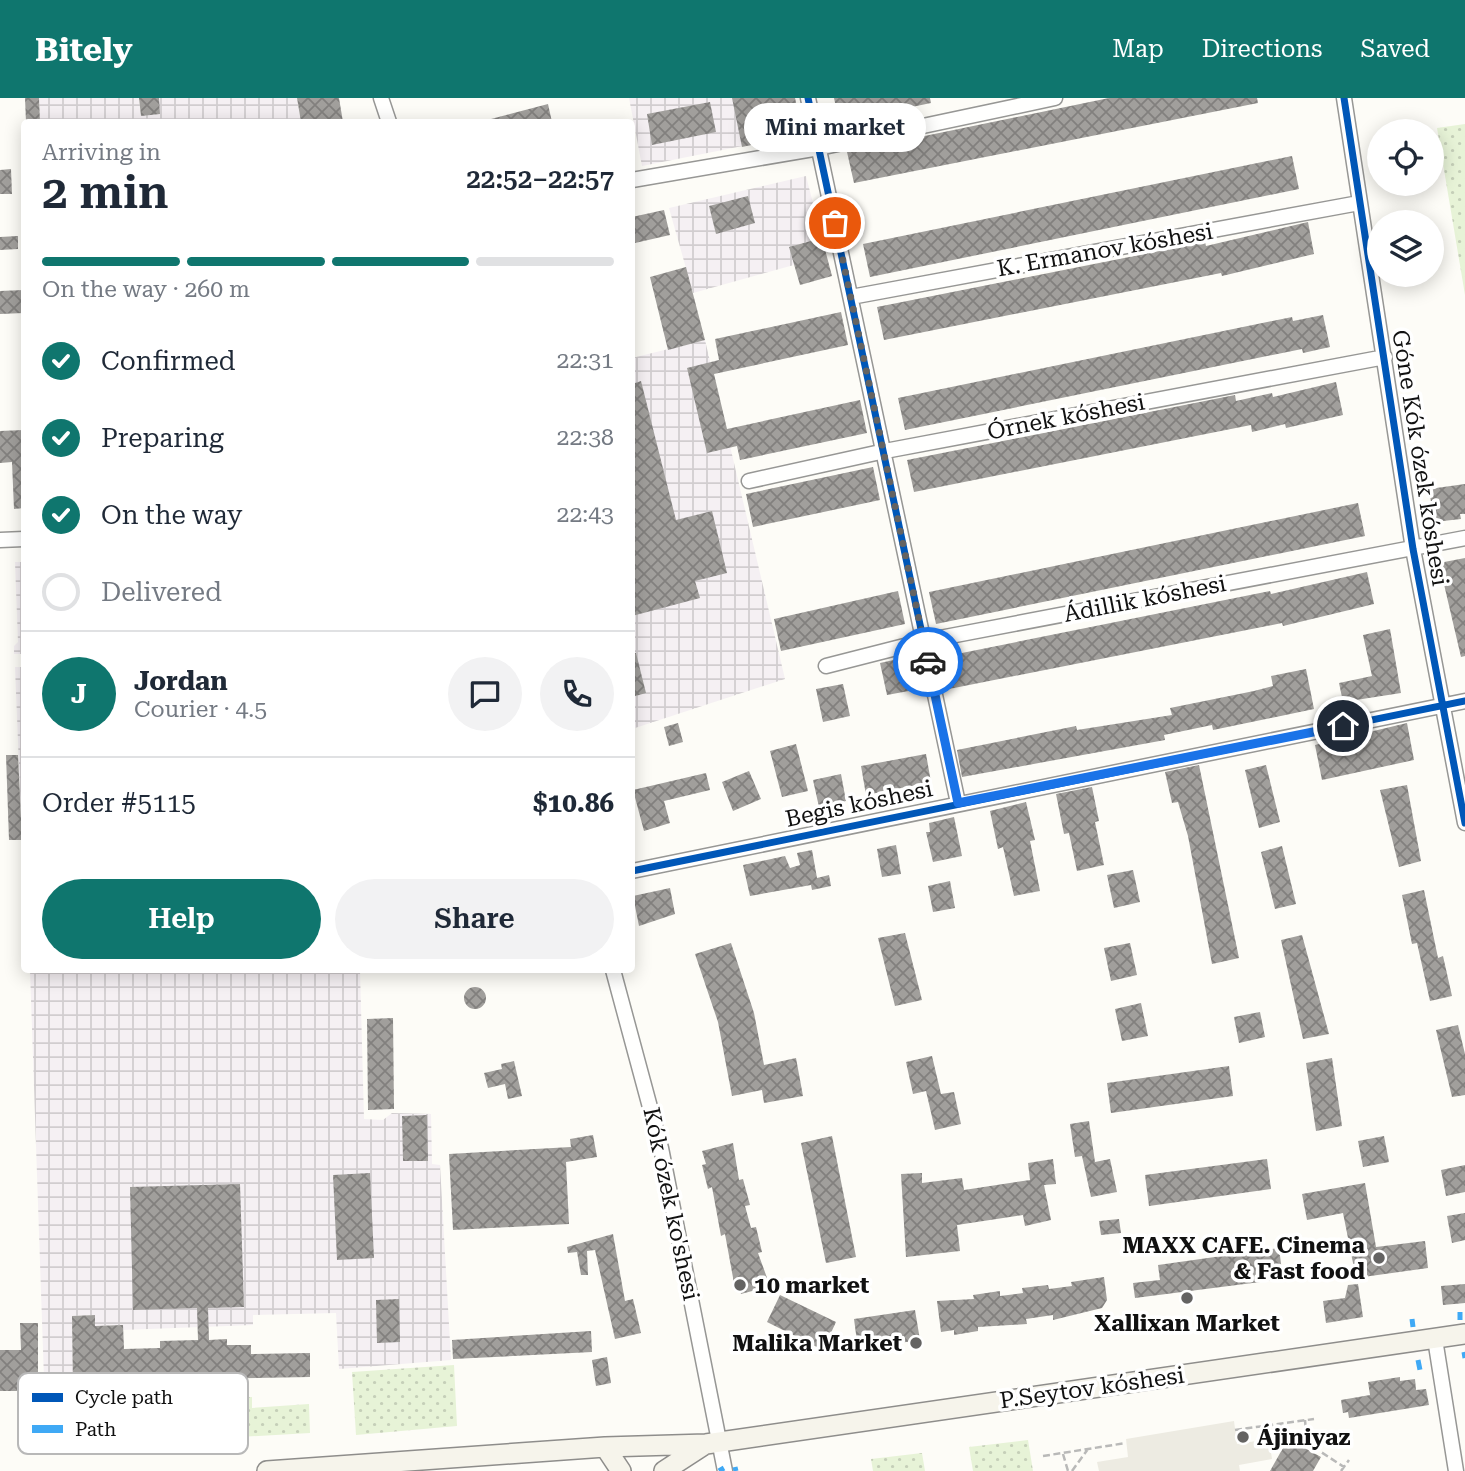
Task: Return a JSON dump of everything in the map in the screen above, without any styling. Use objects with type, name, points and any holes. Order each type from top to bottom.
[{"type":"main road","name":"P.Seytov kóshesi","points":[[267,1471],[713,1442],[1465,1334]]},
{"type":"main road","points":[[664,1471],[713,1442]]},
{"type":"main road","points":[[605,1447],[621,1471]]},
{"type":"street","points":[[381,98],[388,119]]},
{"type":"street","points":[[808,98],[958,803]]},
{"type":"street","points":[[635,179],[819,148],[1055,98]]},
{"type":"street","name":"Góne Kók ózek kóshesi","points":[[1345,98],[1413,549],[1465,823]]},
{"type":"street","name":"K. Ermanov kóshesi","points":[[851,297],[1359,203]]},
{"type":"street","name":"Órnek kóshesi","points":[[749,481],[885,451],[1385,357]]},
{"type":"street","name":"Ádillik kóshesi","points":[[826,666],[924,641],[1465,538]]},
{"type":"street","points":[[0,540],[21,539]]},
{"type":"street","name":"Begis kóshesi","points":[[635,870],[1465,701]]},
{"type":"street","name":"Kók ózek ko'shesi","points":[[614,973],[661,1148],[713,1442],[725,1471]]},
{"type":"street","points":[[1435,1339],[1456,1471]]},
{"type":"path","points":[[1235,1430],[1314,1419]]},
{"type":"path","points":[[1305,1420],[1307,1443]]},
{"type":"path","points":[[1278,1424],[1343,1469],[1349,1460]]},
{"type":"path","points":[[1266,1426],[1269,1439]]},
{"type":"path","points":[[1043,1456],[1126,1443]]},
{"type":"path","points":[[1063,1453],[1070,1471],[1088,1449]]},
{"type":"shaded area","points":[[39,98],[139,98],[141,116],[159,98],[297,98],[300,119],[40,119]]},
{"type":"shaded area","points":[[629,98],[795,98],[803,134],[642,166]]},
{"type":"shaded area","points":[[806,176],[822,238],[790,247],[794,265],[693,293],[669,208]]},
{"type":"shaded area","points":[[705,340],[785,679],[635,728],[635,357]]},
{"type":"shaded area","points":[[15,562],[21,562],[21,654],[14,654],[14,646],[18,642]]},
{"type":"shaded area","points":[[15,667],[21,667],[21,815]]},
{"type":"shaded area","points":[[30,973],[360,973],[364,1119],[383,1120],[392,1113],[431,1114],[432,1164],[440,1165],[451,1360],[339,1369],[336,1313],[253,1315],[253,1325],[123,1330],[123,1325],[95,1326],[95,1315],[72,1316],[73,1373],[44,1373]]},
{"type":"shaded area","points":[[1234,1421],[1237,1444],[1269,1439],[1272,1459],[1239,1465],[1240,1471],[1099,1471],[1097,1462],[1128,1457],[1126,1439]]},
{"type":"green space","points":[[1465,124],[1465,295],[1444,170],[1444,127]]},
{"type":"green space","points":[[454,1365],[457,1426],[356,1435],[352,1372]]},
{"type":"green space","points":[[248,1397],[252,1397],[252,1408],[309,1404],[310,1433],[248,1437]]},
{"type":"green space","points":[[1028,1440],[1033,1471],[973,1471],[969,1447]]},
{"type":"green space","points":[[922,1453],[925,1471],[873,1471],[871,1459]]},
{"type":"building","points":[[25,98],[39,98],[40,119],[26,119]]},
{"type":"building","points":[[139,98],[159,98],[160,114],[141,116]]},
{"type":"building","points":[[297,98],[339,98],[342,119],[300,119]]},
{"type":"building","points":[[732,98],[795,98],[803,134],[742,147]]},
{"type":"building","points":[[834,98],[930,98],[931,103],[839,122]]},
{"type":"building","points":[[1109,98],[1257,98],[1258,103],[854,183],[847,152]]},
{"type":"building","points":[[710,102],[716,132],[652,145],[647,114]]},
{"type":"building","points":[[548,104],[551,119],[491,119]]},
{"type":"building","points":[[1292,156],[1299,189],[870,277],[863,244]]},
{"type":"building","points":[[11,169],[12,194],[0,194],[0,170]]},
{"type":"building","points":[[748,196],[755,223],[716,234],[709,206]]},
{"type":"building","points":[[664,210],[670,235],[635,243],[635,216]]},
{"type":"building","points":[[1308,222],[1314,254],[1222,276],[1221,273],[884,340],[877,307],[1205,242],[1206,246]]},
{"type":"building","points":[[18,236],[18,249],[0,250],[0,237]]},
{"type":"building","points":[[822,238],[832,276],[800,285],[789,247]]},
{"type":"building","points":[[686,267],[705,340],[668,350],[650,277]]},
{"type":"building","points":[[21,290],[21,313],[0,314],[0,291]]},
{"type":"building","points":[[841,312],[848,345],[714,374],[727,429],[860,400],[867,433],[740,460],[737,446],[707,453],[687,368],[719,360],[715,339]]},
{"type":"building","points":[[1323,315],[1330,347],[1303,353],[1302,349],[905,430],[898,398],[1292,317],[1293,321]]},
{"type":"building","points":[[641,381],[676,520],[712,511],[727,573],[695,581],[700,598],[635,615],[635,383]]},
{"type":"building","points":[[1336,382],[1343,415],[1286,428],[1285,424],[1252,432],[1251,425],[914,492],[907,460],[1235,395],[1236,401],[1272,393],[1273,397]]},
{"type":"building","points":[[21,430],[21,508],[14,509],[12,462],[0,463],[0,431]]},
{"type":"building","points":[[873,467],[880,500],[753,527],[746,494]]},
{"type":"building","points":[[1465,484],[1465,514],[1460,514],[1461,519],[1434,522],[1429,489]]},
{"type":"building","points":[[1358,503],[1365,536],[936,624],[929,592]]},
{"type":"building","points":[[1465,558],[1465,656],[1461,657],[1439,563]]},
{"type":"building","points":[[1367,572],[1374,604],[1283,626],[1282,623],[949,689],[942,657],[1270,591],[1271,594]]},
{"type":"building","points":[[898,591],[905,624],[781,651],[774,619]]},
{"type":"building","points":[[1390,629],[1401,693],[1343,702],[1339,683],[1372,676],[1363,635]]},
{"type":"building","points":[[635,653],[636,653],[646,693],[635,696]]},
{"type":"building","points":[[907,657],[914,690],[887,695],[880,663]]},
{"type":"building","points":[[1306,669],[1314,709],[1213,730],[1212,725],[1164,735],[1165,740],[962,777],[957,750],[1076,726],[1077,730],[1172,715],[1170,708],[1273,686],[1271,676]]},
{"type":"building","points":[[843,684],[850,716],[823,722],[816,689]]},
{"type":"building","points":[[678,723],[683,742],[669,746],[664,727]]},
{"type":"building","points":[[1407,723],[1414,760],[1322,780],[1315,745]]},
{"type":"building","points":[[796,744],[808,791],[782,797],[770,751]]},
{"type":"building","points":[[926,754],[931,782],[866,795],[861,766]]},
{"type":"building","points":[[6,755],[18,755],[21,840],[9,840]]},
{"type":"building","points":[[1199,765],[1239,958],[1212,964],[1188,836],[1178,802],[1172,803],[1165,772]]},
{"type":"building","points":[[1266,765],[1280,822],[1259,828],[1245,770]]},
{"type":"building","points":[[749,771],[761,799],[733,811],[722,782]]},
{"type":"building","points":[[706,773],[710,790],[664,801],[670,823],[644,831],[635,790]]},
{"type":"building","points":[[841,774],[846,801],[819,807],[813,780]]},
{"type":"building","points":[[1407,785],[1421,861],[1399,867],[1380,790]]},
{"type":"building","points":[[1092,787],[1099,821],[1095,822],[1104,865],[1077,871],[1069,833],[1064,834],[1056,794]]},
{"type":"building","points":[[1026,802],[1035,840],[1030,841],[1040,891],[1014,896],[1003,847],[998,849],[990,811]]},
{"type":"building","points":[[954,817],[962,856],[933,862],[926,832],[930,832],[929,823]]},
{"type":"building","points":[[896,845],[901,874],[882,877],[877,849]]},
{"type":"building","points":[[1282,846],[1296,904],[1275,909],[1261,852]]},
{"type":"building","points":[[812,850],[817,878],[829,875],[831,886],[812,890],[811,885],[750,896],[743,865],[785,856],[790,868],[800,865],[797,853]]},
{"type":"building","points":[[1133,870],[1140,902],[1114,908],[1107,875]]},
{"type":"building","points":[[950,881],[955,908],[933,912],[928,886]]},
{"type":"building","points":[[670,888],[675,914],[639,926],[635,896]]},
{"type":"building","points":[[1424,890],[1438,958],[1443,956],[1452,996],[1430,1001],[1417,943],[1412,944],[1402,895]]},
{"type":"building","points":[[905,933],[922,1000],[895,1006],[878,938]]},
{"type":"building","points":[[1302,935],[1329,1034],[1303,1039],[1281,940]]},
{"type":"building","points":[[731,943],[754,1013],[764,1065],[796,1058],[803,1096],[764,1103],[762,1090],[732,1096],[718,1022],[695,954]]},
{"type":"building","points":[[1130,943],[1137,975],[1111,981],[1104,948]]},
{"type":"building","points":[[475,987],[483,990],[486,998],[483,1006],[475,1009],[467,1006],[464,998],[467,990]]},
{"type":"building","points":[[1141,1003],[1148,1036],[1122,1041],[1115,1009]]},
{"type":"building","points":[[1260,1012],[1265,1037],[1239,1043],[1234,1017]]},
{"type":"building","points":[[393,1018],[394,1109],[368,1110],[367,1019]]},
{"type":"building","points":[[1458,1025],[1465,1054],[1465,1095],[1452,1097],[1436,1030]]},
{"type":"building","points":[[932,1056],[941,1094],[954,1092],[961,1124],[935,1130],[926,1091],[913,1094],[906,1062]]},
{"type":"building","points":[[1332,1058],[1342,1126],[1316,1131],[1306,1063]]},
{"type":"building","points":[[514,1061],[522,1096],[508,1099],[505,1084],[488,1088],[484,1073],[502,1069],[501,1064]]},
{"type":"building","points":[[1229,1066],[1233,1096],[1111,1113],[1107,1083]]},
{"type":"building","points":[[427,1115],[428,1161],[403,1161],[402,1116]]},
{"type":"building","points":[[1089,1121],[1095,1162],[1110,1159],[1117,1192],[1091,1197],[1082,1156],[1075,1157],[1070,1124]]},
{"type":"building","points":[[593,1135],[597,1157],[566,1162],[569,1224],[453,1230],[449,1154],[571,1147],[570,1139]]},
{"type":"building","points":[[832,1136],[856,1257],[826,1263],[801,1143]]},
{"type":"building","points":[[1384,1136],[1389,1162],[1363,1167],[1358,1141]]},
{"type":"building","points":[[733,1143],[739,1180],[743,1179],[750,1205],[745,1206],[751,1228],[756,1227],[762,1252],[758,1253],[770,1286],[741,1294],[738,1282],[734,1283],[725,1234],[721,1236],[712,1187],[708,1189],[702,1165],[706,1164],[702,1151]]},
{"type":"building","points":[[1053,1159],[1056,1184],[1044,1185],[1051,1220],[1025,1226],[1023,1215],[957,1225],[960,1251],[906,1257],[901,1174],[922,1173],[922,1183],[962,1178],[964,1190],[1030,1180],[1028,1163]]},
{"type":"building","points":[[1267,1159],[1271,1189],[1149,1206],[1145,1175]]},
{"type":"building","points":[[1465,1165],[1465,1192],[1446,1196],[1441,1170]]},
{"type":"building","points":[[370,1173],[374,1258],[337,1260],[333,1175]]},
{"type":"building","points":[[1365,1183],[1376,1247],[1425,1241],[1428,1268],[1356,1278],[1343,1213],[1307,1220],[1302,1194]]},
{"type":"building","points":[[240,1184],[244,1307],[208,1308],[209,1340],[227,1339],[227,1345],[251,1345],[251,1354],[310,1353],[310,1377],[248,1378],[248,1373],[73,1373],[72,1316],[95,1315],[95,1326],[123,1325],[124,1349],[160,1348],[160,1341],[198,1340],[197,1308],[133,1310],[130,1187]]},
{"type":"building","points":[[1465,1213],[1465,1240],[1452,1243],[1447,1216]]},
{"type":"building","points":[[1119,1219],[1121,1233],[1101,1235],[1099,1221]]},
{"type":"building","points":[[613,1234],[625,1301],[633,1299],[641,1333],[615,1339],[595,1250],[587,1251],[588,1275],[581,1275],[577,1252],[568,1253],[567,1247]]},
{"type":"building","points":[[1279,1248],[1283,1279],[1135,1298],[1133,1283],[1160,1280],[1158,1265]]},
{"type":"building","points":[[1104,1277],[1107,1300],[1102,1308],[1053,1320],[1053,1315],[1026,1319],[1027,1324],[978,1327],[978,1331],[954,1335],[954,1330],[941,1332],[937,1301],[974,1299],[973,1295],[1000,1291],[1000,1296],[1023,1293],[1022,1288],[1048,1285],[1049,1289],[1072,1286],[1071,1282]]},
{"type":"building","points":[[1358,1284],[1363,1317],[1326,1323],[1323,1301],[1345,1298],[1348,1285]]},
{"type":"building","points":[[1465,1284],[1465,1303],[1443,1305],[1441,1286]]},
{"type":"building","points":[[780,1295],[836,1322],[823,1350],[767,1322]]},
{"type":"building","points":[[399,1299],[400,1342],[377,1343],[376,1300]]},
{"type":"building","points":[[915,1310],[920,1340],[858,1349],[854,1319]]},
{"type":"building","points":[[20,1323],[38,1323],[38,1373],[18,1373],[18,1391],[0,1391],[0,1350],[21,1350]]},
{"type":"building","points":[[591,1331],[592,1352],[453,1359],[452,1340]]},
{"type":"building","points":[[607,1357],[611,1383],[596,1386],[592,1360]]},
{"type":"building","points":[[1400,1377],[1400,1381],[1415,1379],[1416,1390],[1426,1389],[1429,1405],[1349,1418],[1348,1412],[1343,1413],[1341,1400],[1370,1395],[1368,1382]]},
{"type":"building","points":[[1288,1439],[1321,1457],[1313,1471],[1270,1471]]},
{"type":"marked path","points":[[1460,1312],[1460,1320]]},
{"type":"marked path","points":[[1412,1319],[1413,1327]]},
{"type":"marked path","points":[[1464,1352],[1465,1358]]},
{"type":"marked path","points":[[1418,1360],[1420,1370]]},
{"type":"marked path","points":[[735,1467],[736,1471]]},
{"type":"marked path","points":[[719,1471],[724,1468]]},
{"type":"cycle path","points":[[808,98],[958,803]]},
{"type":"cycle path","points":[[1344,98],[1413,549],[1465,823]]},
{"type":"cycle path","points":[[635,870],[1465,701]]},
{"type":"way so far","points":[[835,223],[928,662]]},
{"type":"place","name":"Mini market","points":[[835,223]]},
{"type":"place","name":"MAXX CAFE. Cinema & Fast food","points":[[1379,1258]]},
{"type":"place","name":"10 market","points":[[740,1285]]},
{"type":"place","name":"Xallixan Market","points":[[1187,1298]]},
{"type":"place","name":"Malika Market","points":[[916,1343]]},
{"type":"place","name":"Ájiniyaz","points":[[1243,1437]]},
{"type":"route","points":[[928,662],[958,803],[1343,726]]}]
